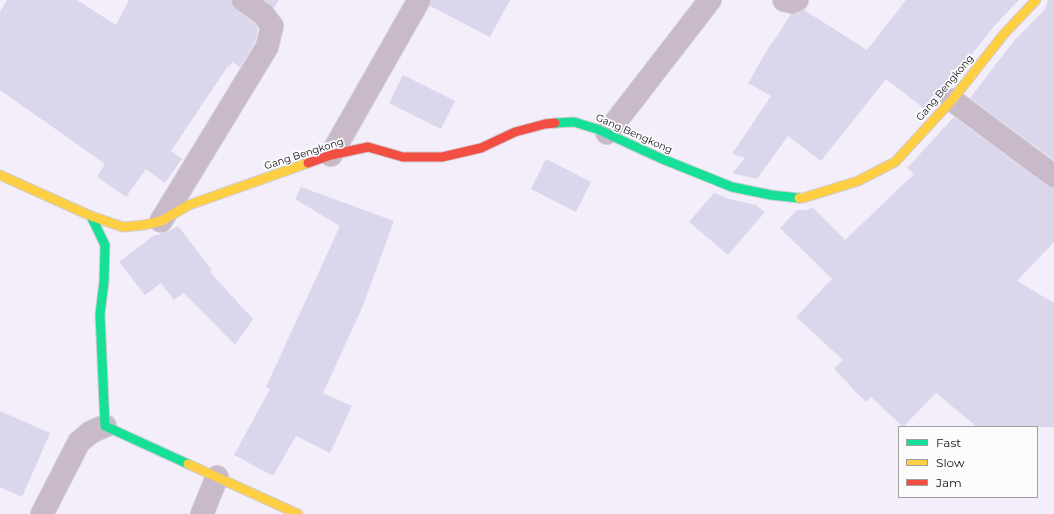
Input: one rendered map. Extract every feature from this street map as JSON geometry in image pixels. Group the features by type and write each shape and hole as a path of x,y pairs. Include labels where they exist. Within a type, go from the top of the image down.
{"street":[{"path":"161,221 268,47 272,26 263,14 243,0"},
{"path":"331,155 419,0"},
{"path":"607,133 710,0"},
{"path":"784,0 792,2 797,0"},
{"name":"Gang Bengkong","path":"2,179 91,216 123,227 144,225 161,221 189,205 331,155 368,147 403,157 442,157 481,148 515,132 545,124 574,122 607,133 660,158 732,187 771,195 803,198 858,181 895,162 952,100 1004,34 1036,0"},
{"path":"952,100 1054,176"},
{"path":"91,216 105,245 104,282 100,314 105,426"},
{"path":"42,514 79,442 91,432 105,426 298,514"},
{"path":"202,514 217,477"}],"building":[{"path":"7,0 77,0 116,25 129,0 231,0 232,6 254,23 258,29 255,42 240,67 232,62 229,67 228,66 171,151 182,159 165,183 146,169 126,197 97,177 105,164 0,90 0,12"},
{"path":"265,0 279,0 274,8"},
{"path":"431,0 510,0 490,37 430,6"},
{"path":"906,0 1019,0 994,26 926,110 886,79 821,161 788,136 757,179 732,173 745,158 732,154 771,96 748,83 772,42 791,14 797,14 804,10 867,50"},
{"path":"1048,0 1054,0 1054,160 970,98 1013,42 1045,9"},
{"path":"403,75 455,101 441,129 389,103"},
{"path":"954,117 1047,186 1054,188 1054,242 1017,281 1054,303 1054,427 976,426 936,393 904,426 902,426 871,397 866,402 849,385 834,369 843,360 796,317 832,279 780,228 797,210 813,208 845,240 914,174 907,168"},
{"path":"546,159 591,182 576,212 531,189"},
{"path":"301,187 394,221 362,308 323,393 352,406 330,453 296,436 273,476 234,455 270,389 266,387 340,226 295,199"},
{"path":"714,193 729,199 756,205 765,212 728,255 689,222"},
{"path":"178,226 212,270 210,272 253,319 235,345 184,293 174,300 161,283 145,295 119,262 153,236 167,232"},
{"path":"0,411 50,433 22,497 0,487"}],"traffic: fast":[{"path":"555,123 574,122 597,129 660,158 732,187 771,195 799,198"},
{"path":"91,216 105,245 104,282 100,314 105,426 188,464"}],"traffic: slow":[{"path":"799,198 858,181 895,162 952,100 1004,34 1036,0"},
{"path":"0,175 91,216 123,227 144,225 161,221 189,205 308,163"},
{"path":"188,464 298,514"}],"traffic: jam":[{"path":"308,163 331,155 368,147 403,157 442,157 481,148 515,132 545,124 555,123"}]}
